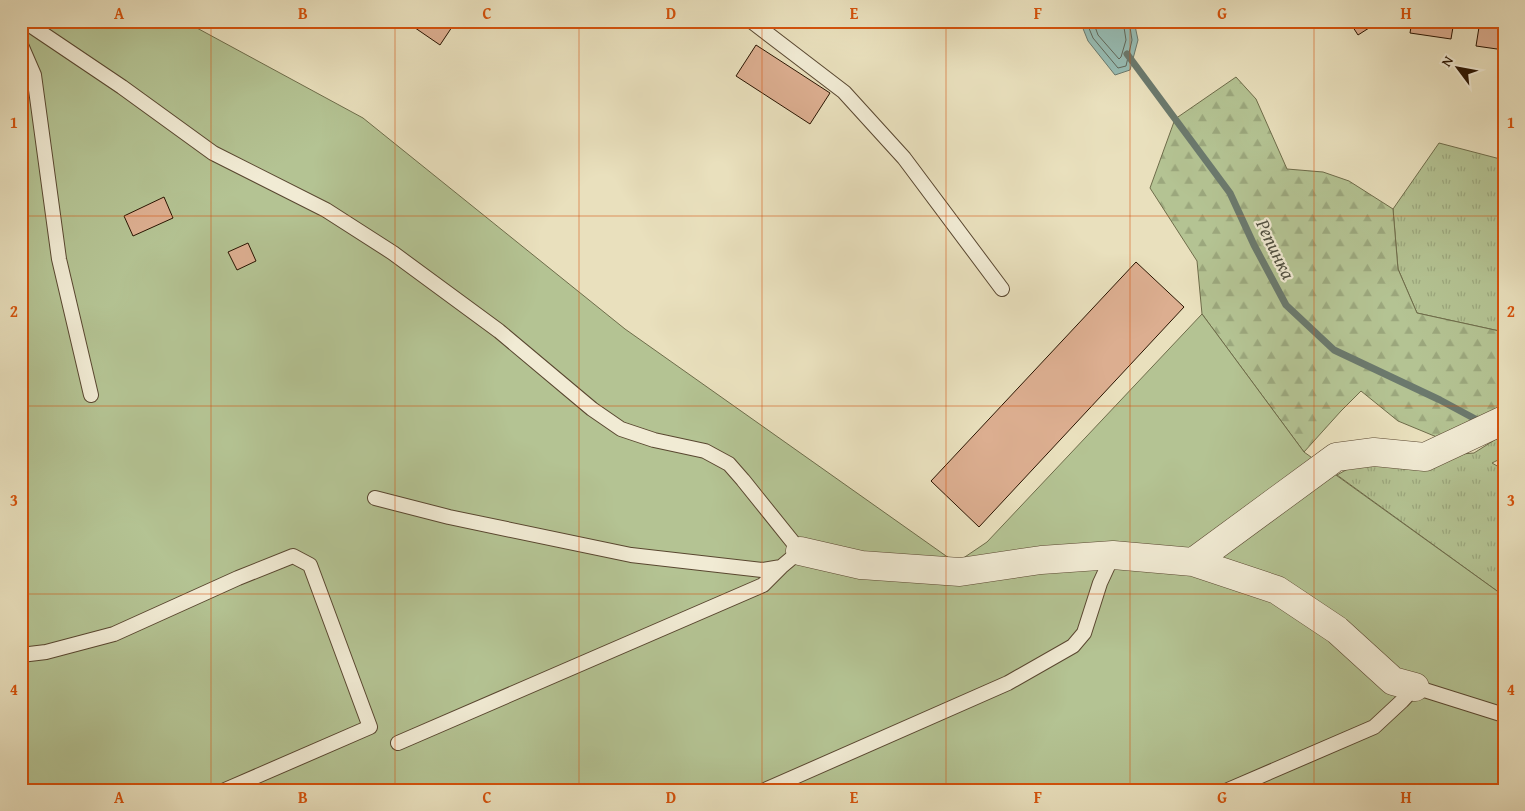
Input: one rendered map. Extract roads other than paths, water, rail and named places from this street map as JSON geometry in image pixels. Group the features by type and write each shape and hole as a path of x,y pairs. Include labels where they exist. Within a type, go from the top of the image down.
{"street":[{"path":"1193,562 1336,457 1374,452 1425,457 1504,420"},
{"path":"790,559 960,572 1041,560 1112,556 1193,562 1276,590 1338,630 1393,681 1415,688"}],"lane":[{"path":"24,21 122,87 213,153 326,210 392,253 499,332 592,409 622,429 654,440 705,451 729,464 744,480 790,559"},
{"path":"751,21 844,92 904,158 1002,290"},
{"path":"21,45 34,75 59,259 91,395"},
{"path":"375,498 449,517 631,555 762,570 790,559"},
{"path":"21,655 46,652 114,634 238,578 293,556 310,565 370,727 225,790"},
{"path":"766,790 1008,683 1073,646 1084,633 1100,583 1112,556"},
{"path":"398,743 763,586 790,559"},
{"path":"1228,790 1374,726 1415,688 1504,715"}],"water":[{"path":"1080,21 1134,21 1138,40 1130,70 1115,75 1088,41"}],"waterway":[{"name":"Репинка","path":"1127,54 1230,193 1254,245 1286,305 1334,350 1440,400 1479,421"}]}
